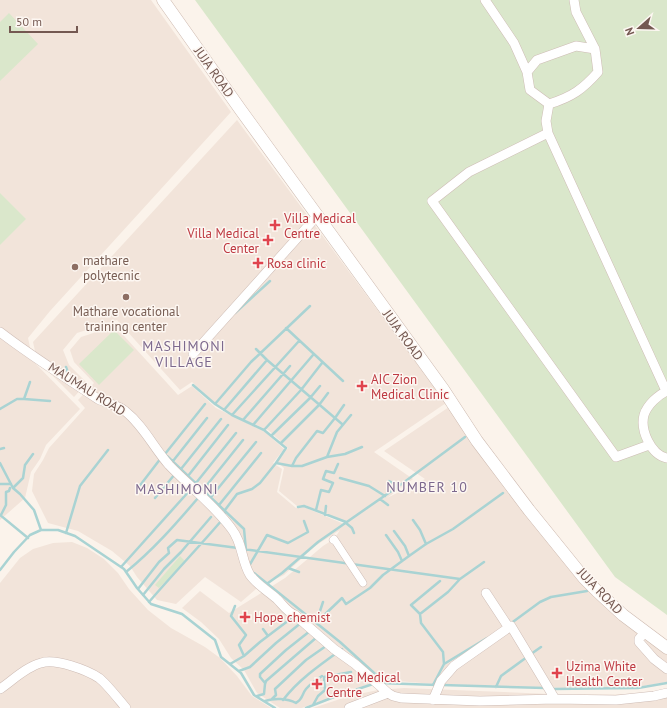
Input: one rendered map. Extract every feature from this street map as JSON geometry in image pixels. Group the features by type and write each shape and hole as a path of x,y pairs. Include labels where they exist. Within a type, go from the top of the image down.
{"main road":[{"name":"JUJA ROAD","path":"163,0 443,390 477,441 529,510 590,584 620,613 667,648"}],"street":[{"path":"485,0 514,43 527,72 530,90 549,104"},
{"path":"549,104 565,99 585,86 598,72 595,49 576,12 574,0"},
{"path":"527,72 537,60 576,46 595,49"},
{"path":"549,104 546,121 548,133 666,391 653,400 644,415 644,430 649,445 663,457 667,458"},
{"path":"548,133 469,172 432,201 616,456 649,445"},
{"path":"193,354 317,216"},
{"name":"MAUMAU ROAD","path":"0,332 24,351 42,361 98,399 103,402 117,405 125,411 138,424 170,466 231,528 242,549 250,575 257,584 276,598 290,613 295,615 334,649 355,664 390,695"},
{"path":"333,540 334,539 363,583"},
{"path":"486,592 509,628"},
{"path":"433,700 441,681 454,666 511,626 555,699"},
{"path":"645,632 639,639 639,642 654,659 667,669"},
{"path":"0,689 34,665 50,661 77,668 100,679 126,708"},
{"path":"349,708 390,695 401,698 482,705 555,699 616,700 654,696 667,693"}],"shaded area":[{"path":"0,0 151,0 231,112 50,311 28,338 33,361 80,409 46,445 40,459 31,472 25,498 0,520"},
{"path":"237,120 446,403 374,452 413,479 387,498 425,479 384,451 449,407 535,522 667,651 667,682 637,687 567,688 434,684 385,680 347,691 302,708 280,708 257,693 244,670 231,658 219,639 201,622 182,608 200,591 229,613 285,578 323,546 334,539 340,530 315,546 284,575 257,588 241,602 205,577 176,604 157,600 137,577 130,566 112,551 78,531 48,523 32,491 34,474 49,448 85,408 78,400 94,383 74,362 70,350 81,337 115,326 178,395 192,386 216,408 265,432 284,449 273,463 282,469 277,492 296,508 304,507 344,524 346,522 305,505 297,506 279,491 284,468 277,462 288,448 268,430 240,418 217,405 192,382 180,390 117,320 77,333 63,350 69,365 87,383 74,397 37,360 33,342"},
{"path":"72,542 87,548 104,559 118,573 129,589 148,610 171,628 205,647 220,658 237,676 252,696 271,708 0,708 0,583 20,558 33,549 53,543"},
{"path":"404,688 574,695 647,694 667,690 667,708 313,708 349,696 378,690"}],"green space":[{"path":"195,0 667,0 667,615 615,577"},
{"path":"9,13 38,44 0,81 0,22"},
{"path":"0,193 26,219 0,245"},
{"path":"114,330 134,350 99,385 79,364"},
{"path":"180,556 185,561 159,588 155,585"}],"waterway":[{"path":"235,313 270,281"},
{"path":"215,404 251,362 310,306"},
{"path":"286,328 343,381"},
{"path":"232,415 299,341"},
{"path":"256,349 342,424"},
{"path":"253,425 313,355"},
{"path":"224,410 267,360"},
{"path":"264,430 301,390 322,363"},
{"path":"243,420 290,366"},
{"path":"66,367 69,376"},
{"path":"0,409 17,399 24,399 30,382"},
{"path":"193,385 215,404 232,415 264,430 286,448 276,463"},
{"path":"271,436 310,398 320,386"},
{"path":"281,443 319,405 328,393"},
{"path":"24,399 50,401"},
{"path":"165,454 205,404"},
{"path":"292,466 296,458 317,431 323,433 344,405"},
{"path":"327,457 337,432 351,415"},
{"path":"173,461 207,418"},
{"path":"181,469 221,419"},
{"path":"188,476 228,425"},
{"path":"196,483 236,433"},
{"path":"268,583 318,542 403,483 465,437"},
{"path":"203,490 243,440"},
{"path":"211,497 256,442"},
{"path":"224,516 225,510 237,494 252,489 260,483 276,463 302,466 327,457 345,454 362,447"},
{"path":"0,449 4,448"},
{"path":"66,533 80,486 108,450"},
{"path":"219,505 261,453"},
{"path":"13,488 23,478 25,465 33,454"},
{"path":"167,456 244,529 246,550"},
{"path":"138,488 161,458"},
{"path":"0,463 13,488 34,510 41,530"},
{"path":"316,510 321,490 329,492 333,483 323,479 326,471 334,473 338,464"},
{"path":"155,498 175,474"},
{"path":"340,478 369,486 385,496"},
{"path":"389,481 399,486"},
{"path":"0,484 11,484"},
{"path":"1,515 6,505 6,492 9,491 10,488"},
{"path":"121,567 191,489"},
{"path":"316,623 342,598 346,604 370,588 383,575 409,556 426,544 453,529 503,493"},
{"path":"126,572 164,537 198,498"},
{"path":"380,499 388,505"},
{"path":"298,507 304,506 346,522"},
{"path":"325,515 326,506"},
{"path":"0,515 28,538"},
{"path":"143,595 164,569 181,552 211,517"},
{"path":"149,602 222,520"},
{"path":"413,520 420,530 426,544"},
{"path":"249,566 267,535 288,543 308,532 304,521"},
{"path":"346,523 352,528 354,533"},
{"path":"0,570 30,535 41,530 58,530 75,536 124,569 137,588 151,604 182,614 215,640 221,657 241,673 254,695 275,708"},
{"path":"394,531 405,546 409,556"},
{"path":"386,535 398,552 402,561"},
{"path":"138,589 159,562 169,553 168,548 177,540 238,548"},
{"path":"243,549 460,579"},
{"path":"444,664 443,652 421,623 420,614 448,592 460,579 484,562"},
{"path":"288,568 299,572"},
{"path":"254,573 340,642 384,682"},
{"path":"420,614 411,605 440,581"},
{"path":"510,624 540,602 551,597 587,591"},
{"path":"317,620 323,602"},
{"path":"235,606 231,616 246,635 239,645 244,656"},
{"path":"230,664 244,656 293,617"},
{"path":"239,671 250,667 276,643 307,618"},
{"path":"263,629 268,636"},
{"path":"265,683 260,677 260,674 286,650 310,631"},
{"path":"257,696 264,694 266,681 317,637"},
{"path":"433,685 444,664 487,638"},
{"path":"272,699 276,695 275,689 306,660 326,646"},
{"path":"531,654 541,647"},
{"path":"283,700 318,666 342,649"},
{"path":"496,687 501,676 527,657"},
{"path":"313,705 318,696 325,690 324,677 351,672"},
{"path":"265,701 280,699 289,700 296,703 300,700 304,691 322,676"},
{"path":"380,683 437,685"},
{"path":"552,689 638,688 667,683"},
{"path":"306,708 373,684"},
{"path":"442,685 545,688"}],"place":[{"name":"Villa Medical Centre","path":"275,225"},
{"name":"Villa Medical Center","path":"268,240"},
{"name":"Rosa clinic","path":"258,263"},
{"name":"mathare polytecnic","path":"75,267"},
{"name":"Mathare vocational training center","path":"126,297"},
{"name":"AIC Zion Medical Clinic","path":"362,386"},
{"name":"Hope chemist","path":"245,617"},
{"name":"Uzima White Health Center","path":"557,673"},
{"name":"Pona Medical Centre","path":"317,684"}],"district":[{"name":"MASHIMONI VILLAGE","path":"184,354"},
{"name":"NUMBER 10","path":"427,487"},
{"name":"MASHIMONI","path":"177,489"}]}
